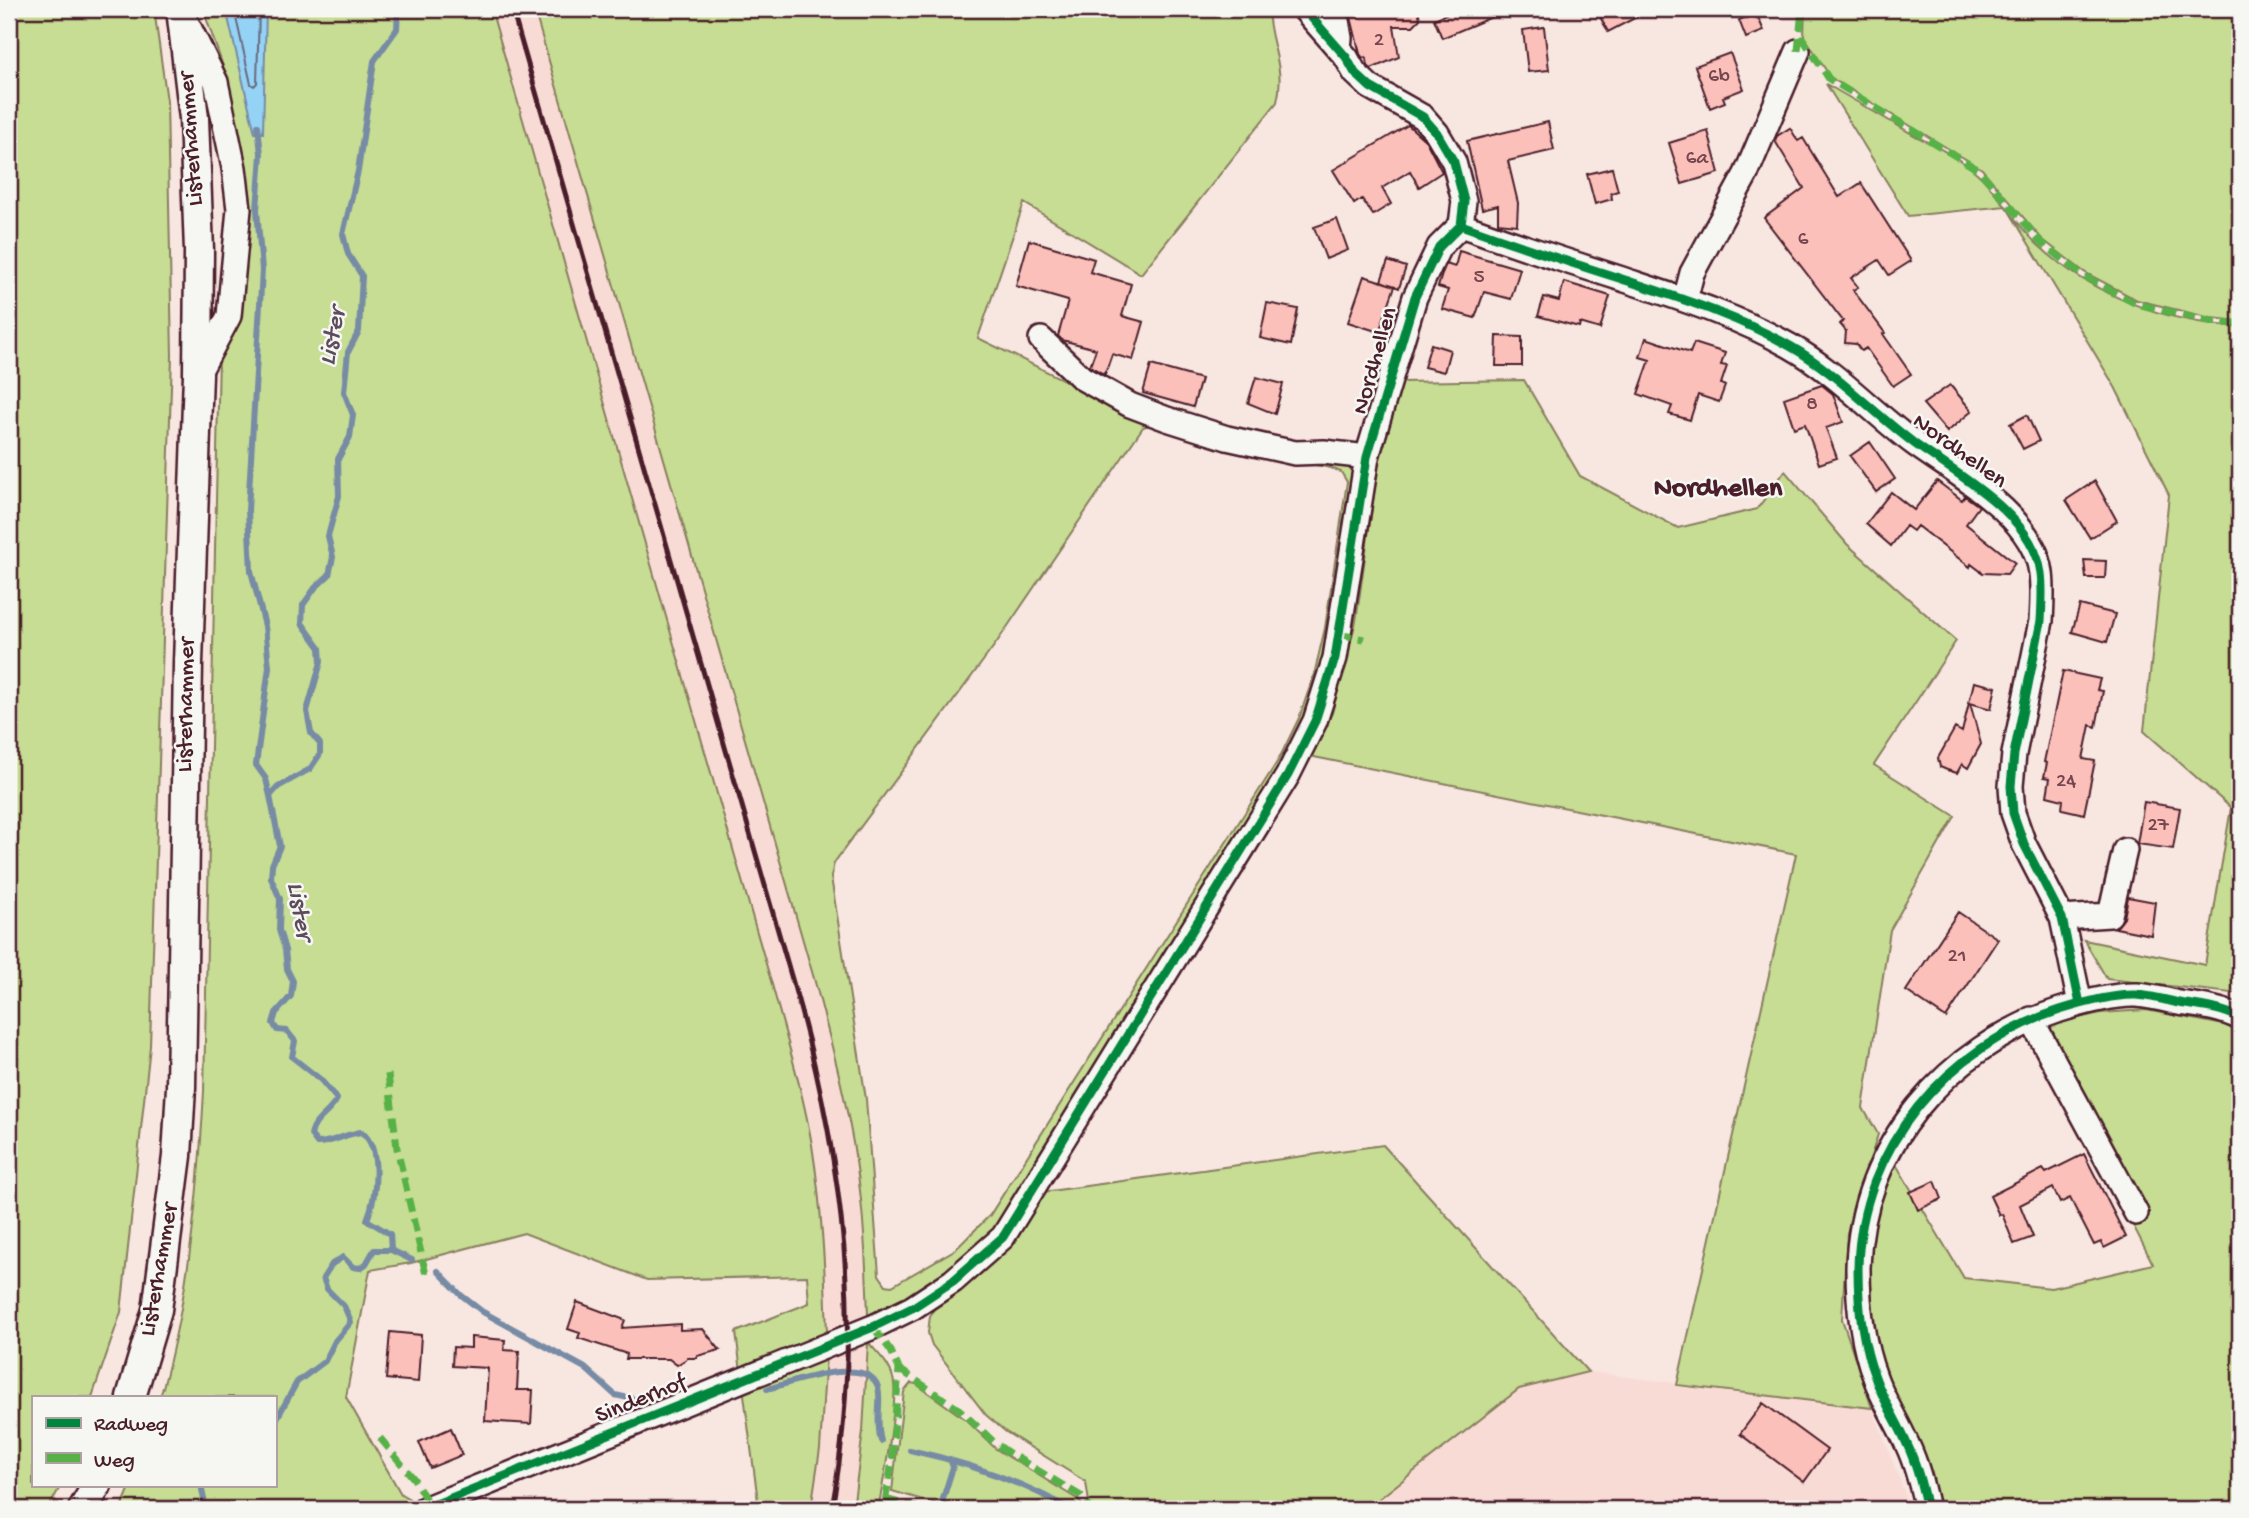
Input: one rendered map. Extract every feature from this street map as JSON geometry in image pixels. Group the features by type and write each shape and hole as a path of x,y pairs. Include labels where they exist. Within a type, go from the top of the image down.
{"main road":[{"name":"Listerhammer","path":"131,1396 158,1310 177,1156 199,251 194,118 181,10"},
{"path":"83,1509 96,1486"}],"street":[{"path":"1304,9 1339,49 1354,73 1370,87 1423,117 1437,133 1454,162 1464,201 1461,225"},
{"path":"1335,9 1339,49"},
{"path":"181,10 216,82 234,168 239,209 229,316 198,374"},
{"path":"1685,300 1692,273 1746,174 1798,51"},
{"name":"Nordhellen","path":"1357,520 1367,457 1415,297 1439,247 1461,225 1685,300 1757,328 1816,362 1884,421 1997,503 2020,525 2033,545 2041,571 2041,621 2014,754 2011,786 2013,813 2024,844 2062,918 2080,1003"},
{"path":"1041,339 1082,378 1130,405 1167,419 1227,438 1295,453 1324,452 1367,457"},
{"name":"Sinderhof","path":"424,1509 873,1327 912,1308 953,1281 1003,1237 1288,775 1315,721 1335,658 1357,520"},
{"path":"2062,918 2110,915 2125,850"},
{"path":"1927,1509 1921,1481 1908,1446 1874,1377 1865,1343 1859,1293 1858,1266 1862,1228 1872,1191 1886,1157 1906,1123 1928,1093 1955,1066 1994,1039 2031,1019 2080,1003 2136,995 2224,1010 2240,1018"},
{"path":"2031,1019 2136,1213"}],"shaded area":[{"path":"491,9 534,9 817,989 842,1085 856,1162 868,1315 863,1431 853,1509 811,1509 820,1449 826,1355 812,1144 796,1069"},
{"path":"1588,1372 1872,1408 1911,1509 1366,1509 1519,1389"}],"green space":[{"path":"9,9 154,9 167,101 172,356 150,1046 121,1312 92,1396 32,1396 32,1486 60,1486 48,1509 9,1509"},
{"path":"203,9 491,9 773,988 812,1145 822,1239 827,1334 741,1372 736,1332 809,1303 807,1276 647,1280 524,1233 411,1263 370,1270 346,1397 401,1494 411,1500 407,1509 121,1509 131,1486 276,1486 276,1396 160,1396 185,1286 201,1147 219,353 242,289 250,193 226,75"},
{"path":"534,9 1268,9 1280,77 1277,102 1141,274 1024,203 978,338 1154,424 1143,427 997,642 834,863 831,877 866,1099 879,1275 886,1285 892,1286 956,1249 990,1215 1279,759 1299,718 1314,675 1325,628 1347,482 1341,472 1331,468 1267,456 1346,463 1355,468 1325,666 1308,714 1285,763 993,1232 965,1258 935,1280 868,1315 859,1180 839,1074 817,989"},
{"path":"1805,9 2240,9 2240,321 2211,318 2137,300 2084,272 2042,239 1982,169 1831,78 1804,36"},
{"path":"1826,84 1963,163 1986,182 2005,206 1908,216"},
{"path":"2009,211 2029,236 2058,262 2106,292 2157,312 2240,327 2240,994 2107,979 2084,940 2205,965 2231,808 2144,731 2169,495 2115,387"},
{"path":"1524,380 1580,476 1678,528 1757,509 1785,471 1847,544 1956,641 1874,765 1955,816 1890,930 1863,1108 1878,1134 1847,1234 1842,1319 1872,1408 1677,1385 1796,854 1309,756 1332,713 1356,621 1380,451 1400,382"},
{"path":"2146,1010 2224,1025 2240,1032 2240,1509 1937,1509 1878,1361 1866,1301 1870,1236 1885,1180 1894,1161 1964,1278 2051,1288 2153,1264 2133,1225 2142,1215 2041,1026 2101,1013"},
{"path":"1383,1145 1588,1372 1519,1389 1366,1509 1090,1509 1086,1482 1006,1432 986,1415 932,1345 928,1333 930,1316 935,1307 977,1270 1043,1192"},
{"path":"868,1342 889,1368 893,1378 894,1404 878,1509 853,1509 863,1431"},
{"path":"826,1355 820,1449 811,1509 759,1509 743,1387"},
{"path":"911,1383 965,1419 996,1449 1077,1499 1086,1509 954,1509 892,1491 904,1392"}],"water":[{"path":"226,9 266,9 263,133 255,133"}],"building":[{"path":"1349,9 1418,9 1420,19 1413,26 1394,26 1399,57 1371,69 1367,65 1366,57 1363,58 1360,54"},
{"path":"1458,9 1511,9 1442,38 1434,19"},
{"path":"1596,9 1652,9 1608,32"},
{"path":"1756,13 1764,31 1746,38 1739,20"},
{"path":"1544,27 1549,70 1528,72 1523,30"},
{"path":"1730,53 1744,89 1723,97 1725,102 1710,108 1695,66"},
{"path":"1548,122 1554,150 1508,161 1518,203 1517,225 1498,223 1498,205 1482,209 1467,141"},
{"path":"1408,125 1426,141 1442,172 1419,187 1410,171 1382,188 1391,204 1373,215 1362,199 1354,204 1333,170"},
{"path":"1790,128 1798,141 1803,138 1839,197 1861,183 1911,261 1889,275 1879,260 1851,278 1858,287 1853,290 1911,374 1893,386 1866,348 1861,351 1856,344 1845,343 1846,331 1840,324 1843,321 1764,218 1804,188 1775,141 1777,136"},
{"path":"1708,131 1719,173 1682,184 1669,143"},
{"path":"1612,168 1618,191 1611,193 1612,199 1595,204 1587,174"},
{"path":"1337,219 1348,250 1326,259 1314,227"},
{"path":"1029,240 1094,259 1090,272 1131,284 1122,316 1144,322 1133,360 1112,354 1105,374 1090,366 1096,349 1062,340 1058,336 1068,301 1016,286"},
{"path":"1459,251 1520,269 1511,299 1484,292 1475,318 1442,309 1448,290 1438,287 1446,264 1455,267"},
{"path":"1388,261 1406,267 1399,288 1381,281"},
{"path":"1364,276 1395,286 1379,332 1348,322"},
{"path":"1564,282 1610,296 1600,329 1580,323 1579,327 1538,316 1544,297 1559,301"},
{"path":"1267,303 1298,309 1291,345 1260,338"},
{"path":"1497,336 1522,337 1522,366 1496,366"},
{"path":"1646,338 1690,353 1694,343 1725,353 1721,365 1727,366 1721,384 1725,386 1719,402 1698,395 1690,420 1669,414 1672,406 1638,394 1650,360 1640,357"},
{"path":"1431,344 1450,350 1444,372 1424,367"},
{"path":"1151,365 1201,379 1193,407 1143,393"},
{"path":"1256,377 1283,384 1275,414 1248,403"},
{"path":"1822,385 1833,394 1843,422 1826,428 1837,458 1819,464 1805,424 1794,428 1784,398"},
{"path":"1950,385 1972,411 1947,432 1923,404"},
{"path":"2027,415 2039,441 2023,449 2010,424"},
{"path":"1870,442 1895,479 1876,492 1850,456"},
{"path":"1937,481 1962,500 1965,496 1979,506 1966,524 2015,563 2007,574 1983,573 1971,564 1970,567 1917,526 1913,531 1906,526 1891,546 1866,524 1891,492 1914,510"},
{"path":"2095,481 2117,521 2090,538 2066,500"},
{"path":"2084,560 2106,561 2105,578 2086,578"},
{"path":"2080,605 2115,614 2107,642 2072,632"},
{"path":"2063,671 2100,679 2097,690 2103,691 2096,727 2090,725 2083,759 2095,761 2084,814 2062,809 2063,800 2047,796 2050,778 2044,777 2047,763 2044,762"},
{"path":"1974,682 1996,687 1991,709 1970,703 1981,744 1968,768 1962,764 1957,773 1940,767 1938,758 1955,728 1962,732"},
{"path":"2144,802 2180,808 2173,849 2137,844"},
{"path":"2128,897 2155,902 2151,935 2116,928 2124,918"},
{"path":"1958,912 1998,939 1946,1018 1906,991"},
{"path":"2084,1154 2126,1237 2104,1248 2101,1242 2094,1245 2070,1198 2060,1203 2053,1188 2020,1205 2033,1237 2014,1244 2002,1214 1999,1215 1990,1196 2043,1169 2046,1173"},
{"path":"1935,1181 1942,1199 1918,1210 1910,1192"},
{"path":"577,1302 625,1320 622,1328 680,1324 680,1330 703,1329 720,1350 697,1358 688,1358 677,1365 669,1359 626,1359 627,1354 578,1338 580,1333 568,1329"},
{"path":"390,1332 421,1335 418,1382 386,1379"},
{"path":"471,1337 505,1340 504,1350 519,1351 517,1390 533,1390 531,1424 485,1421 488,1368 452,1366 453,1347 471,1348"},
{"path":"1763,1403 1827,1450 1804,1482 1740,1434"},
{"path":"451,1428 462,1455 430,1468 419,1442"}],"waterway":[{"name":"Lister","path":"276,1420 297,1382 325,1361 335,1341 351,1322 344,1306 327,1289 323,1278 332,1264 343,1257 353,1267 360,1268 366,1264 374,1250 391,1250 390,1234 367,1220 376,1173 368,1139 361,1132 317,1143 311,1135 313,1129 337,1099 320,1079 292,1057 295,1041 287,1031 277,1030 273,1023 276,1013 291,996 293,981 287,969 279,930 280,899 271,878 272,865 280,846 270,796 278,787 310,769 320,754 320,744 311,733 307,711 321,662 320,648 302,623 303,605 329,575 333,557 328,536 339,496 338,459 350,437 353,415 344,392 348,352 359,331 362,276 348,254 343,234 358,171 374,61 397,29 398,9"},
{"path":"258,126 261,154 257,210 262,270 248,510 251,571 265,626 269,667 256,765 266,779 270,796"},
{"path":"391,1250 412,1260"},
{"path":"438,1271 461,1295 483,1312 585,1368 615,1395 638,1400"},
{"path":"767,1389 828,1373 860,1373 871,1377 879,1393 881,1441"},
{"path":"910,1450 992,1474 1070,1509"},
{"path":"942,1502 953,1467 950,1459"},
{"name":"Lister","path":"203,1486 206,1509"}],"railway":[{"path":"512,9 794,986 826,1117 844,1246 847,1310 847,1375 842,1442 832,1509"}],"marked path":[{"path":"1798,51 1802,9"},
{"path":"1801,36 1829,79 1980,171 2040,241 2082,275 2136,304 2210,321 2240,324"},
{"path":"1338,634 1364,639"},
{"path":"388,1074 397,1148 427,1279"},
{"path":"873,1327 891,1351 899,1369 892,1461 884,1509"},
{"path":"899,1369 960,1410 1009,1453 1081,1496 1091,1509"},
{"path":"380,1438 414,1479 430,1507"},
{"path":"885,1499 922,1509"}],"cycle path":[{"path":"424,1509 873,1327 912,1308 953,1281 1003,1237 1288,775 1315,721 1335,658 1367,457 1415,297 1439,247 1461,225 1464,201 1454,162 1437,133 1423,117 1370,87 1355,73 1346,57 1304,9"},
{"path":"1461,225 1708,308 1790,346 1823,368 1899,432 1972,483 2009,515 2024,533 2035,552 2041,573 2042,603 2041,621 2014,754 2011,786 2013,813 2024,844 2062,918 2080,1004"},
{"path":"1927,1509 1914,1460 1882,1394 1871,1364 1860,1309 1858,1268 1863,1224 1875,1182 1893,1143 1918,1107 1947,1076 1981,1048 2019,1026 2060,1010 2108,997 2137,995 2210,1008 2240,1018"}],"district":[{"name":"Nordhellen","path":"1718,489"}]}
